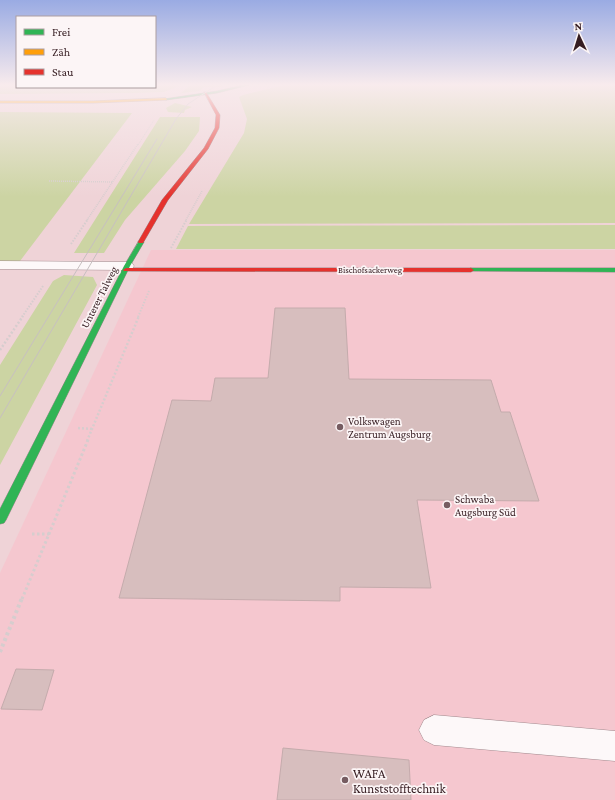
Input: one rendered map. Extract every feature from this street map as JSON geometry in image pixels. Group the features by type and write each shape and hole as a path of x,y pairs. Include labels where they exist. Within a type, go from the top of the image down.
{"street":[{"name":"Unterer Talweg","path":"0,520 126,268 165,200 206,148 217,128 217,122"},
{"name":"Bischofsackerweg","path":"126,268 160,270 615,270"}],"lane":[{"path":"0,265 126,268"},
{"path":"434,730 615,746"}],"path":[{"path":"0,350 152,122"},
{"path":"49,181 113,182"},
{"path":"0,652 118,364 160,270 204,188"},
{"path":"78,428 92,429"},
{"path":"32,534 49,534"}],"shaded area":[{"path":"151,250 615,250 615,800 0,800 0,573"}],"green space":[{"path":"0,122 125,122 17,265 0,265"},
{"path":"157,122 200,122 199,131 185,151 125,220 104,253 74,253"},
{"path":"246,122 615,122 615,223 189,224 244,133"},
{"path":"615,225 615,249 176,249 188,226"},
{"path":"64,275 93,277 97,285 0,465 0,365 53,281"}],"building":[{"name":"Volkswagen Zentrum Augsburg","path":"275,308 345,308 349,379 491,380 501,412 510,412 539,501 417,500 431,588 340,587 340,601 119,598 172,400 211,401 215,378 268,378"},
{"path":"16,669 54,670 42,710 1,709"},
{"name":"WAFA Kunststofftechnik","path":"283,748 409,760 411,800 277,800"}],"tram line":[{"path":"0,418 174,122"},
{"path":"0,396 157,139"}],"traffic: fast":[{"path":"0,520 127,266 141,242"},
{"path":"471,270 615,270"}],"traffic: jam":[{"path":"141,242 165,200 206,148 217,128 217,122"},
{"path":"126,270 471,270"}],"place":[{"name":"Volkswagen Zentrum Augsburg","path":"340,427"},
{"name":"Schwaba Augsburg Süd","path":"447,505"},
{"name":"WAFA Kunststofftechnik","path":"345,780"}]}
